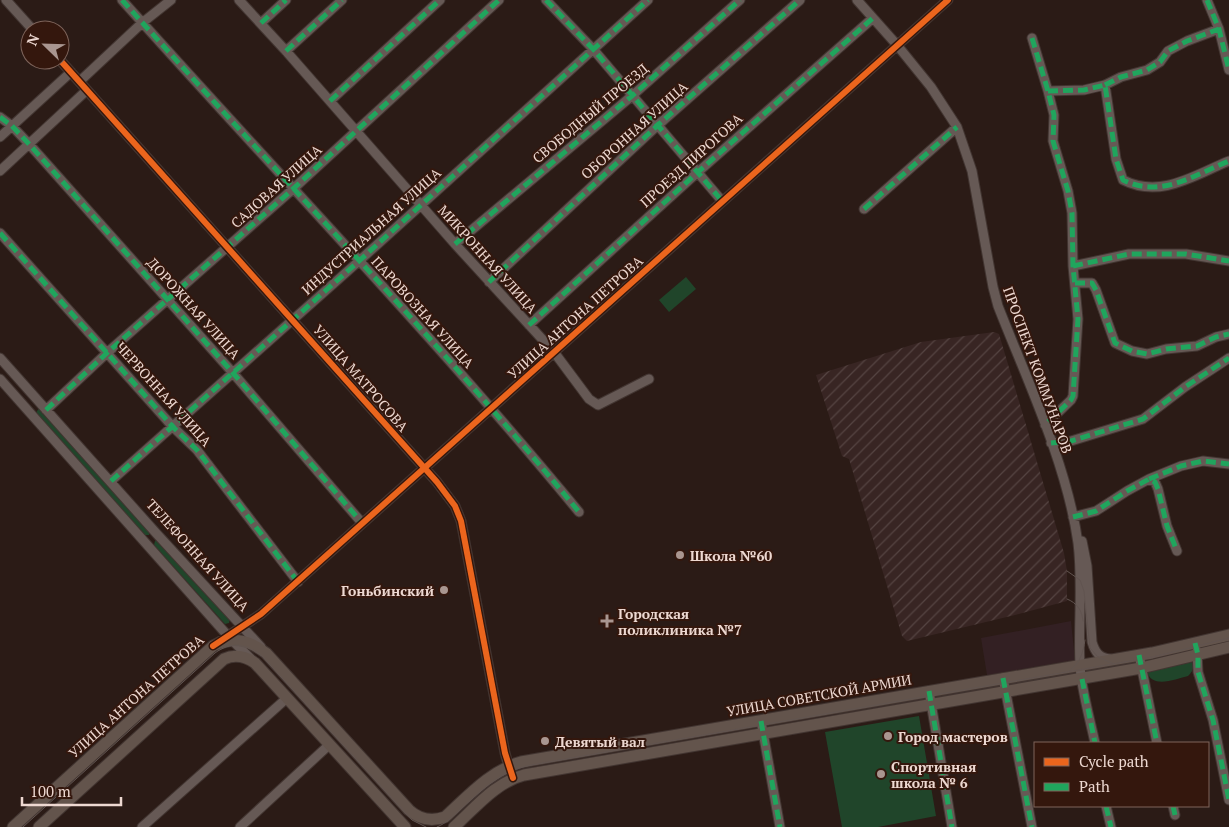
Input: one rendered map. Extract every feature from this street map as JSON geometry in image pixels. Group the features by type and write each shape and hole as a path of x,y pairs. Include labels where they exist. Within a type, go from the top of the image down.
{"main road":[{"name":"УЛИЦА СОВЕТСКОЙ АРМИИ","path":"445,817 489,777 508,766 530,760 1139,655 1229,634"},
{"name":"УЛИЦА АНТОНА ПЕТРОВА","path":"13,827 213,646 238,636"},
{"path":"238,636 266,653 409,810 424,822 445,817"},
{"name":"УЛИЦА СОВЕТСКОЙ АРМИИ","path":"454,827 500,786 513,778 1082,679 1141,668 1229,647"},
{"path":"224,659 241,656 255,663"},
{"name":"УЛИЦА АНТОНА ПЕТРОВА","path":"39,827 224,659"},
{"name":"ТЕЛЕФОННАЯ УЛИЦА","path":"255,663 405,827"}],"street":[{"path":"6,0 24,20"},
{"name":"ПАРОВОЗНАЯ УЛИЦА","path":"122,0 359,261 579,512"},
{"path":"80,81 142,23 171,0"},
{"name":"МИКРОННАЯ УЛИЦА","path":"239,0 489,282 554,352 589,399 598,404 648,379"},
{"path":"261,23 286,0"},
{"path":"286,51 342,0"},
{"path":"330,101 440,0"},
{"name":"САДОВАЯ УЛИЦА","path":"46,410 108,352 293,189 499,0"},
{"path":"546,0 593,49 722,201"},
{"name":"ИНДУСТРИАЛЬНАЯ УЛИЦА","path":"111,481 359,261 648,0"},
{"name":"СВОБОДНЫЙ ПРОЕЗД","path":"455,244 633,95 740,0"},
{"name":"ОБОРОННАЯ УЛИЦА","path":"489,282 658,125 800,0"},
{"name":"ПРОСПЕКТ КОММУНАРОВ","path":"857,0 931,87 957,127 972,171 998,306 1045,425 1062,475 1073,517 1078,543 1080,572 1080,665 1094,742"},
{"name":"УЛИЦА АНТОНА ПЕТРОВА","path":"224,659 238,636 261,614 948,0"},
{"path":"1207,0 1219,29 1229,70"},
{"name":"ПРОЕЗД ПИРОГОВА","path":"529,325 698,172 873,18"},
{"path":"1048,91 1084,90 1105,85 1120,77 1147,70 1160,62 1168,51 1187,41 1219,29"},
{"path":"1032,38 1054,115 1053,141 1068,191 1072,213 1078,319 1073,396 1045,425"},
{"path":"0,137 70,72"},
{"name":"УЛИЦА МАТРОСОВА","path":"70,72 293,319 455,506 461,521 508,766 513,778"},
{"path":"1105,85 1116,159 1123,180 1135,186 1160,188 1191,178 1229,161"},
{"path":"0,171 87,90"},
{"name":"ДОРОЖНАЯ УЛИЦА","path":"0,117 12,126 29,144 168,299 362,523"},
{"path":"864,209 957,127"},
{"name":"ЧЕРВОННАЯ УЛИЦА","path":"0,233 173,427 197,450 298,582"},
{"path":"1074,266 1130,254 1186,254 1229,261"},
{"path":"1075,283 1092,283 1115,343 1140,354 1197,346 1229,334"},
{"name":"ТЕЛЕФОННАЯ УЛИЦА","path":"0,358 111,481 238,636 255,663"},
{"path":"1051,443 1071,441 1143,419 1229,358"},
{"name":"ТЕЛЕФОННАЯ УЛИЦА","path":"0,379 238,636"},
{"path":"1073,517 1096,511 1149,479 1181,466 1203,461 1229,464"},
{"path":"1149,479 1155,482 1158,489 1167,526 1177,551"},
{"name":"ПРОСПЕКТ КОММУНАРОВ","path":"1073,517 1086,560 1094,662"},
{"path":"1195,643 1198,655 1198,672 1213,720 1229,800"},
{"path":"1094,649 1101,657 1113,659"},
{"path":"1139,655 1157,742"},
{"path":"1082,679 1091,672 1094,662"},
{"path":"1003,678 1032,827"},
{"path":"929,691 952,827"},
{"path":"142,827 287,698"},
{"path":"761,721 780,827"},
{"path":"655,739 657,752"},
{"path":"240,827 329,745"},
{"path":"1106,807 1110,827"},
{"name":"УЛИЦА СОВЕТСКОЙ АРМИИ","path":"434,827 445,817"}],"shaded area":[{"path":"994,332 999,334 1064,553 1067,571 1067,601 907,641 902,636 849,459 842,456 816,375 921,342"},
{"path":"1071,621 1075,660 987,675 981,638"}],"green space":[{"path":"686,277 696,289 669,312 659,300"},
{"path":"39,408 150,532 149,535 145,535 36,413"},
{"path":"157,540 230,619 229,623 225,624 154,545"},
{"path":"1191,661 1193,669 1188,676 1165,682 1154,680 1147,672"},
{"name":"Спортивная школа № 6","path":"919,716 936,816 878,827 842,827 825,732"}],"tram line":[{"path":"1067,571 1080,580 1084,591 1090,648 1098,657 1114,664"},
{"path":"1067,599 1078,607 1083,621"},
{"path":"437,827 450,819 494,781 510,772 531,765 1153,657 1229,638"},
{"path":"1068,672 1080,658 1085,640"},
{"path":"23,827 215,653 221,649 233,646 251,649 262,656 412,820 426,827"}],"marked path":[{"path":"122,0 411,317 579,512"},
{"path":"261,23 286,0"},
{"path":"286,51 342,0"},
{"path":"330,101 440,0"},
{"path":"46,410 108,352 293,189 499,0"},
{"path":"546,0 593,49 722,201"},
{"path":"111,481 359,261 648,0"},
{"path":"455,244 633,95 740,0"},
{"path":"489,282 658,125 800,0"},
{"path":"1207,0 1219,29 1229,70"},
{"path":"529,325 698,172 873,18"},
{"path":"1105,85 1121,77 1147,70 1160,62 1168,51 1187,41 1219,29"},
{"path":"1032,38 1054,115 1053,141 1068,191 1072,213 1073,266 1078,319 1073,396 1045,425"},
{"path":"1048,91 1084,90 1105,85 1116,159 1123,180 1137,185 1164,186 1177,183 1229,161"},
{"path":"0,117 12,126 29,144 233,373 362,523"},
{"path":"864,209 957,127"},
{"path":"0,233 173,427 197,450 298,582"},
{"path":"1073,266 1129,254 1186,254 1229,261"},
{"path":"1075,283 1092,283 1115,343 1132,351 1147,354 1166,349 1197,346 1216,337 1229,334"},
{"path":"1051,443 1071,441 1143,419 1185,387 1229,358"},
{"path":"1149,479 1181,466 1203,461 1229,464"},
{"path":"1073,517 1096,511 1149,479 1155,482 1158,489 1167,526 1177,551"},
{"path":"1195,643 1198,655 1198,672 1213,720 1229,800"},
{"path":"1139,655 1157,742"},
{"path":"1003,678 1032,827"},
{"path":"1082,679 1095,742"},
{"path":"929,691 952,827"},
{"path":"761,721 780,827"},
{"path":"1106,807 1111,827"},
{"path":"1173,807 1175,815"}],"cycle path":[{"path":"213,646 261,614 948,0"},
{"path":"69,70 437,482 455,506 461,521 505,753 513,778"}],"place":[{"name":"Школа №60","path":"680,555"},
{"name":"Гоньбинский","path":"444,590"},
{"name":"Городская поликлиника №7","path":"607,621"},
{"name":"Город мастеров","path":"888,736"},
{"name":"Девятый вал","path":"545,741"},
{"name":"Спортивная школа № 6","path":"881,774"}]}
